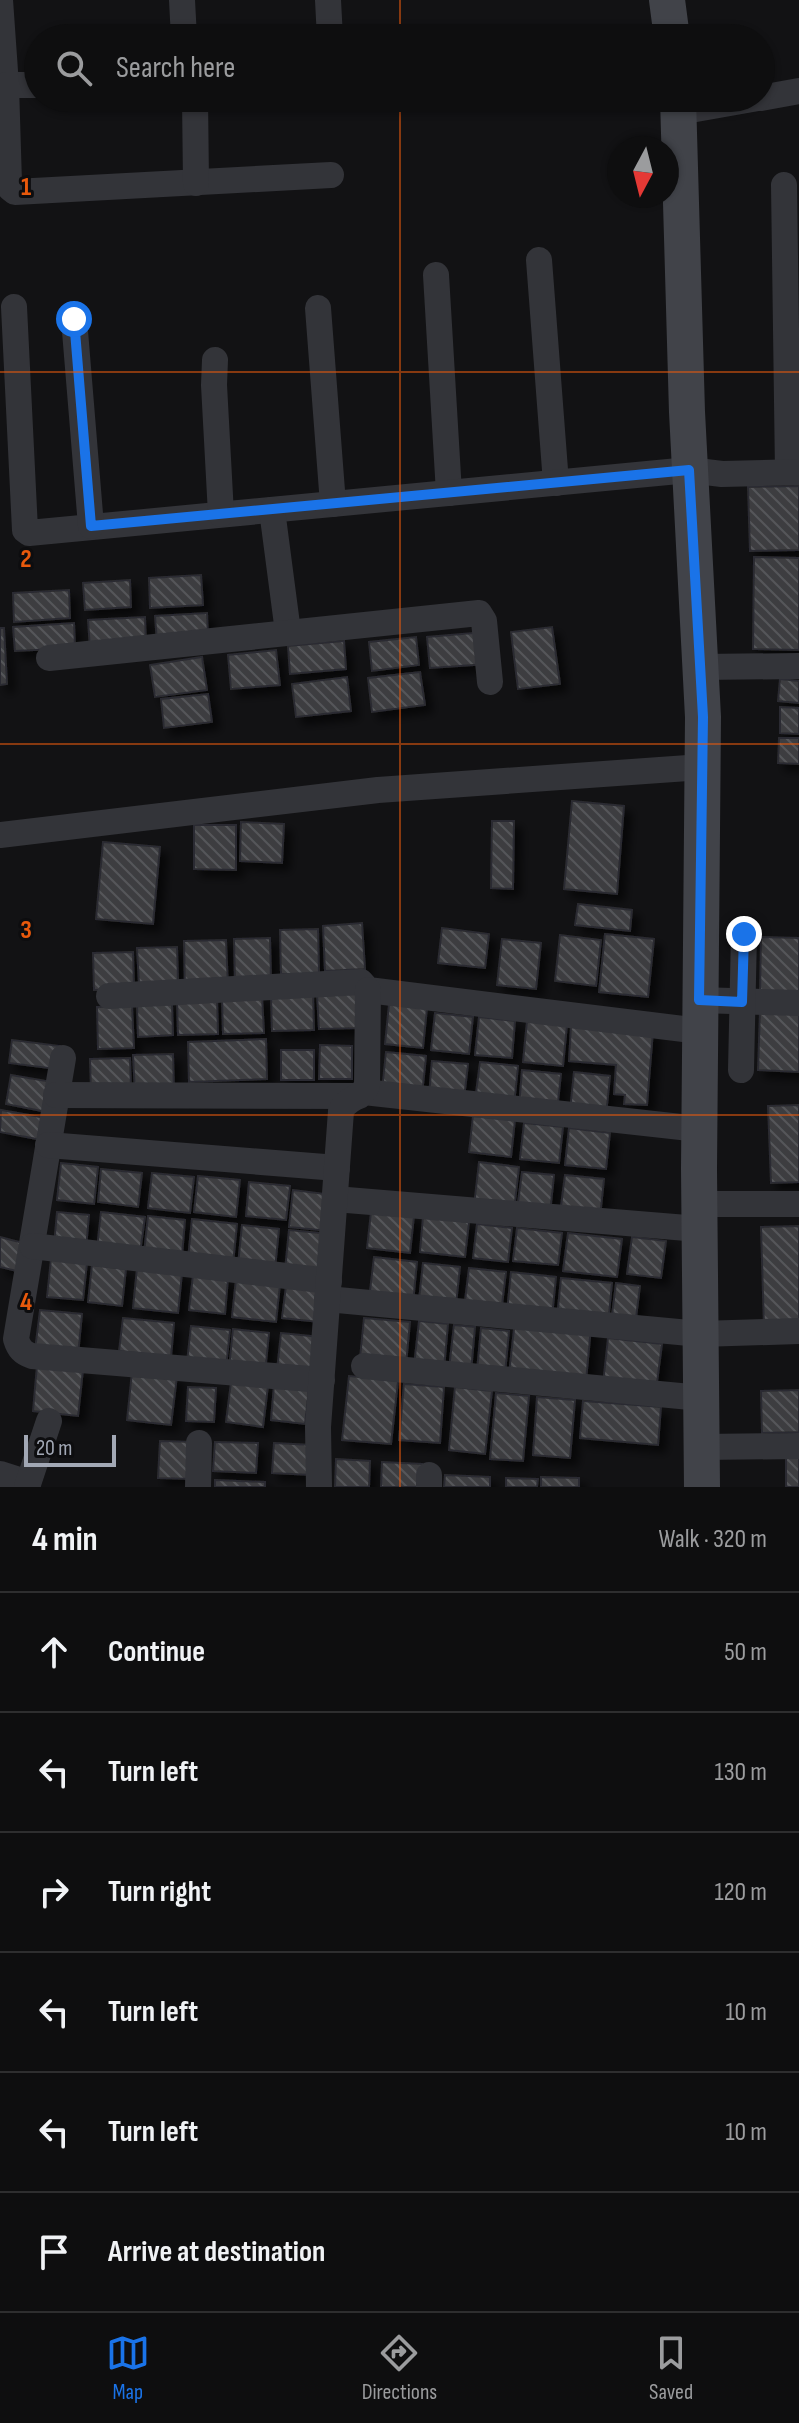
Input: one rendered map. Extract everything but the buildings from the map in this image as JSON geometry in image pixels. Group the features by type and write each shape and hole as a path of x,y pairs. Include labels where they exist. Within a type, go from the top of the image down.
{"street":[{"path":"0,0 9,183 15,192 331,175"},
{"path":"182,0 183,24"},
{"path":"328,0 329,24"},
{"path":"667,0 670,24"},
{"path":"6,85 24,85"},
{"path":"775,95 799,91"},
{"path":"195,112 196,183"},
{"path":"678,112 689,470 701,667 699,1216 702,1487"},
{"path":"14,307 25,530 29,533 689,470 722,474 793,472 784,185"},
{"path":"539,260 556,483"},
{"path":"436,275 449,493"},
{"path":"318,308 333,504"},
{"path":"74,319 91,526"},
{"path":"215,360 214,400 221,514"},
{"path":"272,510 288,632"},
{"path":"49,658 479,613 484,621 490,682"},
{"path":"701,667 799,666"},
{"path":"0,835 378,790 702,767"},
{"path":"741,1070 744,934"},
{"path":"109,996 356,982 364,984 368,990 367,1086 341,1111 318,1427 319,1487"},
{"path":"368,990 700,1016 742,1002 799,1003"},
{"path":"63,1058 16,1339 24,1353 322,1380"},
{"path":"56,1095 362,1094 699,1129"},
{"path":"48,1145 337,1168"},
{"path":"335,1199 699,1216 799,1204"},
{"path":"32,1246 328,1290 700,1334 799,1331"},
{"path":"364,1366 701,1398"},
{"path":"0,1474 28,1485 49,1421"},
{"path":"198,1487 199,1443"},
{"path":"701,1447 799,1446"}],"route":[{"path":"74,319 91,526 689,470 703,717 699,1000 742,1002 744,934"}]}
